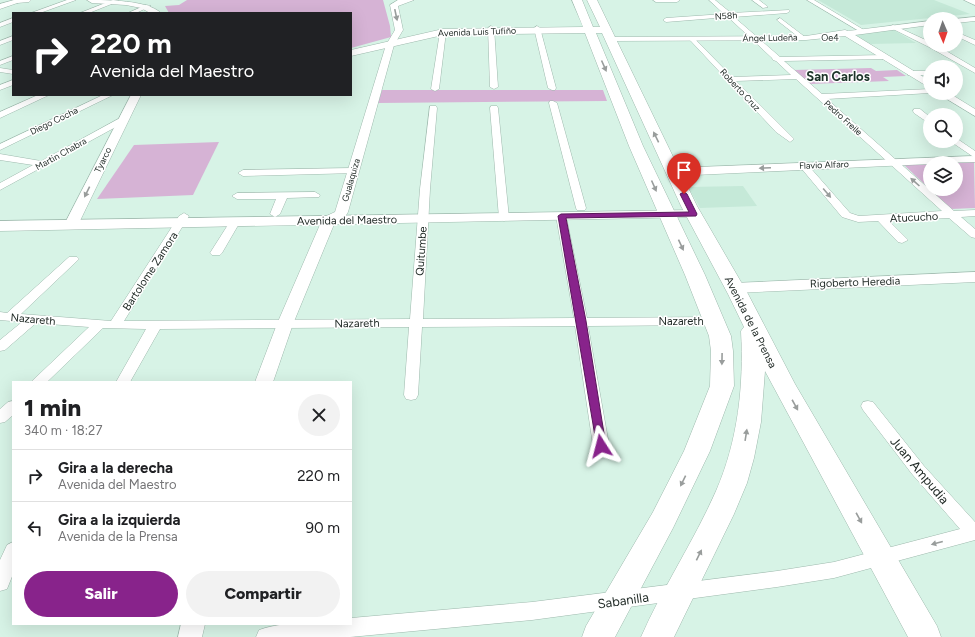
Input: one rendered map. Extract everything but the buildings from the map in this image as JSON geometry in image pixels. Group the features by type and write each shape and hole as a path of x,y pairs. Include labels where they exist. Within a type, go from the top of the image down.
{"main road":[{"path":"0,6 21,0"},
{"path":"92,0 136,3 148,6 161,12 162,7 131,0"},
{"name":"Avenida de la Prensa","path":"577,0 587,29 615,90 636,146 695,275 735,308"},
{"name":"Avenida de la Prensa","path":"592,0 674,172 735,308 783,384 925,637"},
{"path":"968,0 975,3"},
{"name":"Avenida Luis Tufiño","path":"352,51 443,32 491,29"},
{"name":"Avenida Luis Tufiño","path":"393,42 436,30 587,29 606,32"},
{"name":"Avenida del Maestro","path":"503,214 581,208 691,210"},
{"name":"Avenida del Maestro","path":"182,220 235,222 335,216 424,214 561,216 665,210"},
{"name":"Avenida del Maestro","path":"0,218 19,222 72,222 182,220 275,214 335,216"},
{"name":"Avenida del Maestro","path":"0,226 19,222"},
{"name":"Rigoberto Heredia","path":"735,308 975,277"},
{"path":"658,637 724,504 736,476 746,441 754,386 754,350 735,308"},
{"path":"598,637 663,520 697,451 722,386 722,351 720,336 735,308"},
{"path":"754,386 769,381 783,384"}],"street":[{"path":"37,12 73,0"},
{"name":"Gualaquiza","path":"264,381 285,324 335,216 353,171 393,42 399,30 394,5 399,2 410,0"},
{"path":"656,0 677,0"},
{"path":"670,0 677,8"},
{"name":"Pedro Freile","path":"712,0 975,236"},
{"path":"755,0 764,7"},
{"path":"810,0 860,30"},
{"path":"86,12 116,1"},
{"path":"133,12 148,6"},
{"name":"N58h","path":"666,20 787,11"},
{"path":"0,24 12,20"},
{"path":"780,20 804,38"},
{"path":"963,21 973,20"},
{"name":"Ángel Ludeña","path":"606,32 692,39 804,38 860,30 923,24"},
{"path":"893,27 923,42"},
{"path":"491,29 494,87"},
{"path":"537,29 552,88"},
{"path":"435,89 443,32"},
{"path":"845,32 923,81"},
{"path":"963,37 975,43"},
{"path":"0,43 12,38"},
{"name":"Oe4","path":"804,38 855,38"},
{"name":"Roberto Cruz","path":"692,39 778,130 790,139"},
{"path":"942,52 975,71"},
{"path":"775,58 885,57"},
{"path":"0,63 12,58"},
{"path":"0,70 12,72"},
{"path":"963,72 975,71"},
{"path":"911,73 923,72"},
{"path":"730,79 797,77"},
{"path":"0,88 12,82"},
{"path":"819,97 923,91"},
{"path":"0,115 43,96"},
{"name":"Diego Cocha","path":"0,148 107,96"},
{"name":"Tyarco","path":"72,222 122,120 135,96"},
{"path":"954,100 975,113"},
{"path":"553,103 581,208"},
{"name":"Quitumbe","path":"411,395 433,108"},
{"path":"494,108 503,214"},
{"path":"917,111 923,116"},
{"name":"Martin Chabra","path":"0,187 122,120"},
{"path":"963,146 975,155"},
{"path":"0,157 43,164"},
{"name":"Flavio Alfaro","path":"674,172 975,159"},
{"name":"Atucucho","path":"804,166 846,215 852,218 975,213"},
{"path":"243,173 353,171"},
{"path":"237,196 315,194"},
{"path":"275,214 283,195"},
{"path":"561,216 581,321 601,446"},
{"path":"881,218 902,240"},
{"name":"Bartolome Zamora","path":"115,325 182,220"},
{"path":"216,254 235,222"},
{"path":"5,316 73,259"},
{"name":"Nazareth","path":"5,316 115,325 417,323 581,321 735,308"},
{"path":"0,347 33,319"},
{"path":"39,381 100,324"},
{"path":"124,381 155,325"},
{"name":"Juan Ampudia","path":"868,406 918,470 974,533"},
{"path":"0,418 12,407"},
{"name":"Sabanilla","path":"266,637 401,622 532,611 619,601 682,590 834,570 882,559 974,533"},
{"path":"0,583 12,553"},
{"path":"190,637 193,625"}],"shaded area":[{"path":"187,0 383,0 390,26 391,37 352,48 352,12 168,12 165,6 179,5"},
{"path":"818,0 934,0 970,14 963,15 963,12 923,12 923,19 861,25"},
{"path":"892,29 916,43 870,44 853,34"},
{"path":"871,68 876,71 897,70 906,76 883,77 889,81 810,84 794,70"},
{"path":"382,90 603,90 607,101 378,103"},
{"path":"219,142 193,195 97,199 134,145"},
{"path":"963,162 974,162 975,208 951,209 937,196 963,196"},
{"path":"923,163 923,183 903,164"},
{"path":"743,186 757,206 700,208 688,187"}],"district":[{"name":"San Carlos","path":"838,76"}],"route":[{"path":"601,446 581,321 561,216 693,214 684,194"}]}
